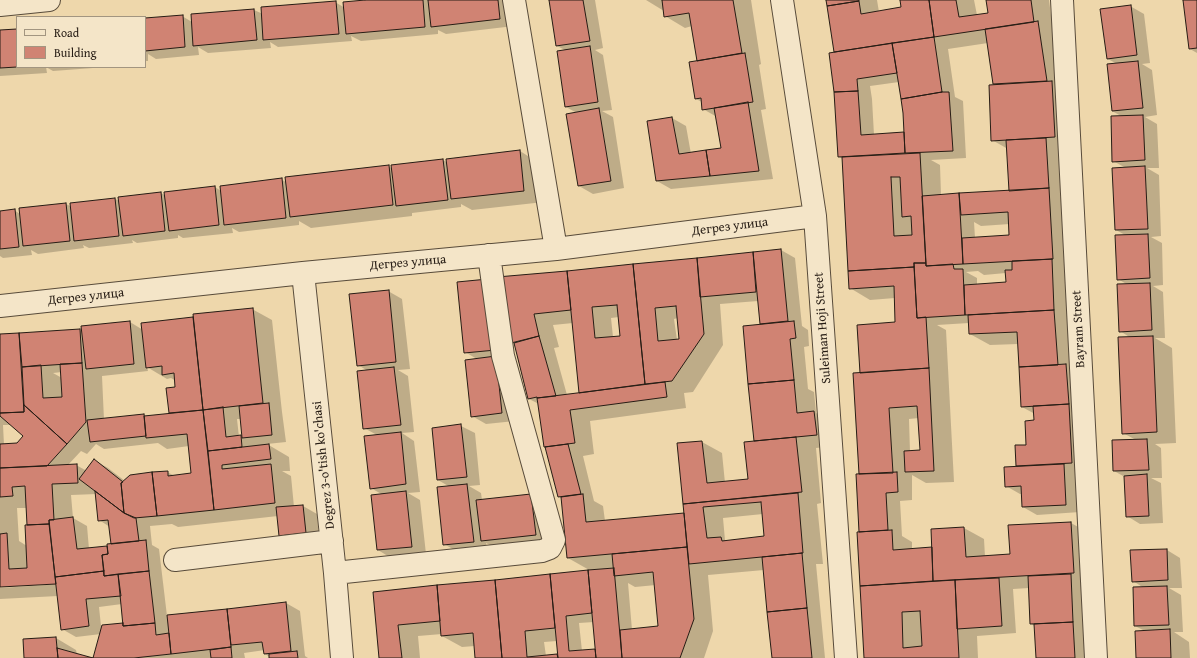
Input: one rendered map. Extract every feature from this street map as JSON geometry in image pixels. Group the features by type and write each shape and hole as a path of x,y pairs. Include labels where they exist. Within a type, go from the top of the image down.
{"street":[{"path":"0,5 49,0"},
{"path":"514,0 556,249"},
{"name":"Suleiman Hoji Street","path":"782,0 815,216 846,658"},
{"name":"Bayram Street","path":"1062,0 1096,658"},
{"name":"Дегрез улица","path":"0,306 303,273 556,249 815,216"},
{"path":"335,573 542,551 550,548 554,540 503,356 489,256"},
{"name":"Degrez 3-o'tish ko'chasi","path":"303,273 332,541 342,658"},
{"path":"175,560 332,541"}],"building":[{"path":"365,0 423,0 425,27 346,34 343,2"},
{"path":"428,0 498,0 500,19 431,27"},
{"path":"549,0 583,0 590,41 556,46"},
{"path":"662,0 733,0 742,53 697,61 689,13 664,17"},
{"path":"826,0 859,0 859,1 827,6"},
{"path":"900,0 929,0 934,37 834,52 827,6 859,1 861,14 901,7"},
{"path":"929,0 956,0 959,17 988,13 986,0 1031,0 1034,22 934,37"},
{"path":"1183,0 1197,0 1197,48 1189,49"},
{"path":"336,1 339,34 263,40 261,7"},
{"path":"1131,5 1137,55 1107,59 1100,9"},
{"path":"254,9 257,40 193,46 191,14"},
{"path":"183,15 185,47 146,51 146,18"},
{"path":"1038,21 1047,81 993,84 985,29"},
{"path":"16,29 16,67 0,68 0,30"},
{"path":"934,37 942,92 901,99 892,43"},
{"path":"892,43 897,73 857,79 858,91 834,92 829,53"},
{"path":"590,46 598,102 565,107 557,51"},
{"path":"745,53 753,102 702,110 701,98 695,99 689,62"},
{"path":"1138,61 1143,108 1112,111 1107,64"},
{"path":"1052,81 1055,137 991,141 989,85"},
{"path":"858,91 861,135 904,132 905,153 838,157 834,92"},
{"path":"949,92 953,151 905,153 901,99"},
{"path":"748,102 759,171 710,176 706,150 721,148 714,108"},
{"path":"599,108 611,181 578,186 566,114"},
{"path":"1143,115 1145,160 1112,162 1111,116"},
{"path":"672,117 679,154 706,150 710,176 656,181 647,121"},
{"path":"1046,138 1049,188 1009,191 1006,140"},
{"path":"520,150 524,191 451,199 446,159"},
{"path":"920,153 926,263 914,263 914,267 848,271 842,157","holes":["891,177 900,177 902,217 911,216 912,235 894,236"]},
{"path":"443,159 448,200 396,206 391,165"},
{"path":"389,165 393,205 290,217 285,177"},
{"path":"1145,166 1148,229 1115,230 1112,168"},
{"path":"282,178 286,218 224,225 220,186"},
{"path":"215,186 219,225 169,231 164,192"},
{"path":"1049,188 1053,259 963,264 962,238 1009,235 1008,212 961,215 959,193"},
{"path":"161,192 165,231 123,236 118,197"},
{"path":"959,193 963,264 926,266 922,196"},
{"path":"115,198 119,236 74,241 70,203"},
{"path":"66,203 70,241 23,246 19,208"},
{"path":"15,209 19,247 0,249 0,211"},
{"path":"1148,234 1150,278 1117,280 1115,235"},
{"path":"781,249 788,321 760,324 753,252"},
{"path":"753,252 756,292 700,297 697,258"},
{"path":"697,258 704,334 672,381 645,384 633,264","holes":["676,306 679,339 658,341 655,308"]},
{"path":"1052,259 1054,310 965,315 964,285 1006,282 1005,270 1012,270 1012,261"},
{"path":"914,263 926,263 926,266 953,264 954,269 963,269 965,315 917,318"},
{"path":"633,264 645,384 579,393 567,271","holes":["617,305 620,336 595,338 592,307"]},
{"path":"914,267 917,318 926,317 929,368 860,373 857,325 895,322 894,286 849,289 848,271"},
{"path":"567,271 571,310 534,314 539,336 511,343 497,277"},
{"path":"488,279 496,350 464,353 457,282"},
{"path":"1150,283 1152,330 1119,332 1117,284"},
{"path":"389,290 396,362 357,366 349,294"},
{"path":"253,308 263,403 203,410 193,314"},
{"path":"1054,310 1058,365 1019,367 1017,332 969,334 968,315"},
{"path":"193,317 203,410 169,413 166,388 175,387 174,373 162,375 162,366 146,368 141,323"},
{"path":"130,321 134,364 86,369 81,326"},
{"path":"794,321 796,338 790,339 794,380 748,384 743,326"},
{"path":"80,329 82,363 22,367 19,333"},
{"path":"19,333 24,412 0,413 0,334"},
{"path":"539,336 556,396 528,399 514,343"},
{"path":"1153,336 1157,432 1122,434 1118,337"},
{"path":"496,356 502,413 471,417 465,360"},
{"path":"82,363 86,422 67,444 24,405 22,367 41,365 43,398 62,397 60,364"},
{"path":"1066,364 1069,404 1021,407 1019,367"},
{"path":"394,367 401,425 363,429 357,371"},
{"path":"929,368 934,471 905,472 904,451 920,450 917,406 889,408 893,473 859,474 853,373"},
{"path":"794,380 797,413 814,411 817,435 754,441 748,384"},
{"path":"665,382 667,397 570,410 575,443 544,447 537,398"},
{"path":"269,403 272,435 242,438 239,406"},
{"path":"1069,404 1072,463 1016,466 1015,445 1026,445 1025,421 1034,420 1033,406"},
{"path":"24,405 67,444 47,466 0,468 0,444 17,443 23,436 0,416 0,413 24,412"},
{"path":"223,407 226,437 241,435 242,447 208,451 203,410"},
{"path":"203,410 214,510 157,516 152,472 168,471 168,476 191,473 187,434 146,438 144,416"},
{"path":"144,414 146,436 90,442 87,420"},
{"path":"461,424 467,477 437,480 432,428"},
{"path":"401,432 406,484 370,489 364,436"},
{"path":"796,437 802,492 683,504 677,443 702,441 707,483 748,479 744,442"},
{"path":"1147,439 1149,470 1113,471 1112,440"},
{"path":"269,444 271,459 222,465 222,469 271,464 275,503 214,510 208,451"},
{"path":"568,444 581,494 558,497 545,447"},
{"path":"94,459 123,482 121,483 124,513 79,479"},
{"path":"77,464 78,483 52,484 54,520 49,520 49,524 27,525 25,486 12,487 13,496 0,497 0,468"},
{"path":"1064,464 1066,505 1022,507 1021,486 1005,487 1004,467"},
{"path":"152,472 157,516 134,518 124,513 121,483 130,475"},
{"path":"897,472 898,492 886,493 888,530 859,532 856,474"},
{"path":"1147,474 1149,516 1126,517 1124,476"},
{"path":"467,484 474,542 443,545 437,487"},
{"path":"95,491 124,513 136,518 139,541 111,544 108,520 98,521"},
{"path":"406,491 412,547 377,550 371,495"},
{"path":"798,493 803,553 689,564 683,504","holes":["761,502 764,536 722,541 721,537 707,538 703,507"]},
{"path":"531,494 536,535 481,541 476,500"},
{"path":"583,494 586,522 684,513 687,547 567,558 561,497"},
{"path":"303,505 306,533 279,536 276,507"},
{"path":"73,517 77,549 107,546 108,554 102,555 104,571 55,577 49,520"},
{"path":"1071,522 1074,573 933,581 931,529 964,527 966,557 1010,554 1008,525"},
{"path":"49,524 56,584 0,587 0,534 7,533 9,569 27,568 25,525"},
{"path":"892,530 893,550 932,547 933,581 860,586 857,532"},
{"path":"146,540 149,571 104,576 102,555 108,554 107,544"},
{"path":"687,547 694,619 680,658 622,658 620,630 658,626 653,572 614,576 612,554"},
{"path":"1167,549 1168,580 1132,582 1130,550"},
{"path":"802,553 807,608 767,612 762,557"},
{"path":"614,568 622,658 596,658 588,570"},
{"path":"588,570 592,613 566,616 569,651 595,649 596,658 558,658 550,574"},
{"path":"104,571 104,576 118,574 121,596 86,599 89,626 61,630 55,577"},
{"path":"149,571 155,623 123,626 118,574"},
{"path":"550,574 555,628 525,631 527,657 557,654 558,658 502,658 495,580"},
{"path":"1071,574 1073,622 1030,624 1028,576"},
{"path":"999,578 1002,626 957,629 955,580"},
{"path":"495,580 502,658 475,658 473,633 441,636 437,585"},
{"path":"955,580 959,658 864,658 860,586","holes":["920,611 922,646 903,648 902,612"]},
{"path":"437,585 440,621 398,625 402,658 379,658 373,592"},
{"path":"1167,586 1169,625 1134,626 1133,587"},
{"path":"286,602 291,651 264,654 262,642 231,645 227,609"},
{"path":"807,608 812,658 772,658 767,612"},
{"path":"227,609 231,647 171,654 167,615"},
{"path":"1073,622 1075,658 1036,658 1034,624"},
{"path":"123,623 123,626 155,623 156,635 169,633 171,654 134,658 93,658 102,625"},
{"path":"1170,629 1171,658 1136,658 1135,631"},
{"path":"56,637 58,658 24,658 23,639"},
{"path":"231,647 232,658 211,658 210,650"},
{"path":"57,648 93,658 58,658"},
{"path":"297,651 298,658 269,658 269,654"}]}
